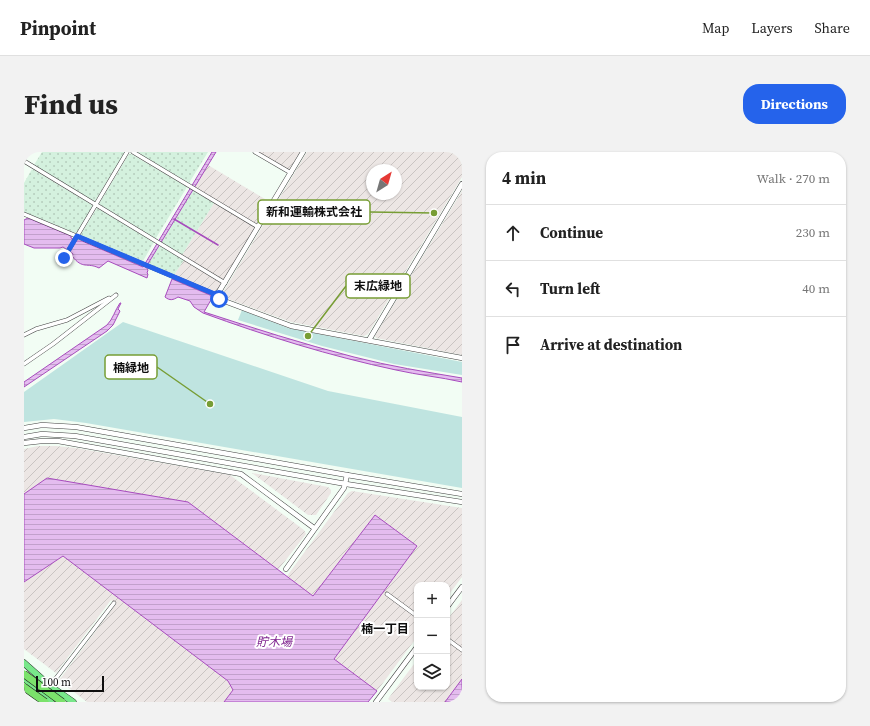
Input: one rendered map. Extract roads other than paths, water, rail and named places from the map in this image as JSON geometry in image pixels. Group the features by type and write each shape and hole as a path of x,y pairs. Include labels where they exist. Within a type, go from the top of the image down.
{"highway":[{"path":"24,674 62,702"},
{"path":"24,687 43,700"}],"main road":[{"path":"24,664 50,686 73,702"},
{"path":"24,678 43,700 51,702"}],"street":[{"path":"65,256 127,152"},
{"path":"133,152 258,227"},
{"path":"255,152 291,173"},
{"path":"217,295 303,152"},
{"path":"24,161 225,283"},
{"path":"369,340 462,184"},
{"path":"24,214 217,295 219,299 291,326 462,358"},
{"path":"24,335 36,329 67,320 116,295 53,344 24,364"},
{"path":"24,428 49,425 76,427 462,494"},
{"path":"24,437 42,434 75,436 346,484 462,502"},
{"path":"24,443 58,441 241,474 314,528"},
{"path":"286,569 344,488 347,475"},
{"path":"450,603 462,587"},
{"path":"387,594 414,614"},
{"path":"43,700 50,686 114,603"},
{"path":"450,641 462,650"},
{"path":"376,702 414,651"}],"water":[{"path":"212,152 216,152 146,267 148,270 147,278 108,261 99,268 79,263 72,256 73,254 63,247 34,248 24,244 24,220 28,218 71,236 71,238 77,241 82,241 143,267"},
{"path":"172,279 210,295 212,298 204,312 278,336 335,352 394,366 462,378 462,382 404,372 298,345 203,313 194,307 190,301 178,297 172,300 165,297"},
{"path":"120,303 118,309 120,311 113,325 107,331 24,387 24,382 107,325"},
{"name":"貯木場","path":"47,478 188,502 313,596 375,515 417,546 334,659 377,691 368,702 224,702 233,690 228,681 63,556 24,582 24,494"},
{"path":"462,679 462,702 445,702"}],"waterway":[{"path":"174,219 218,245"}],"place":[{"name":"新和運輸株式会社","path":"434,213"},
{"name":"末広緑地","path":"308,336"},
{"name":"楠緑地","path":"210,404"}],"district":[{"name":"楠一丁目","path":"385,629"}]}
